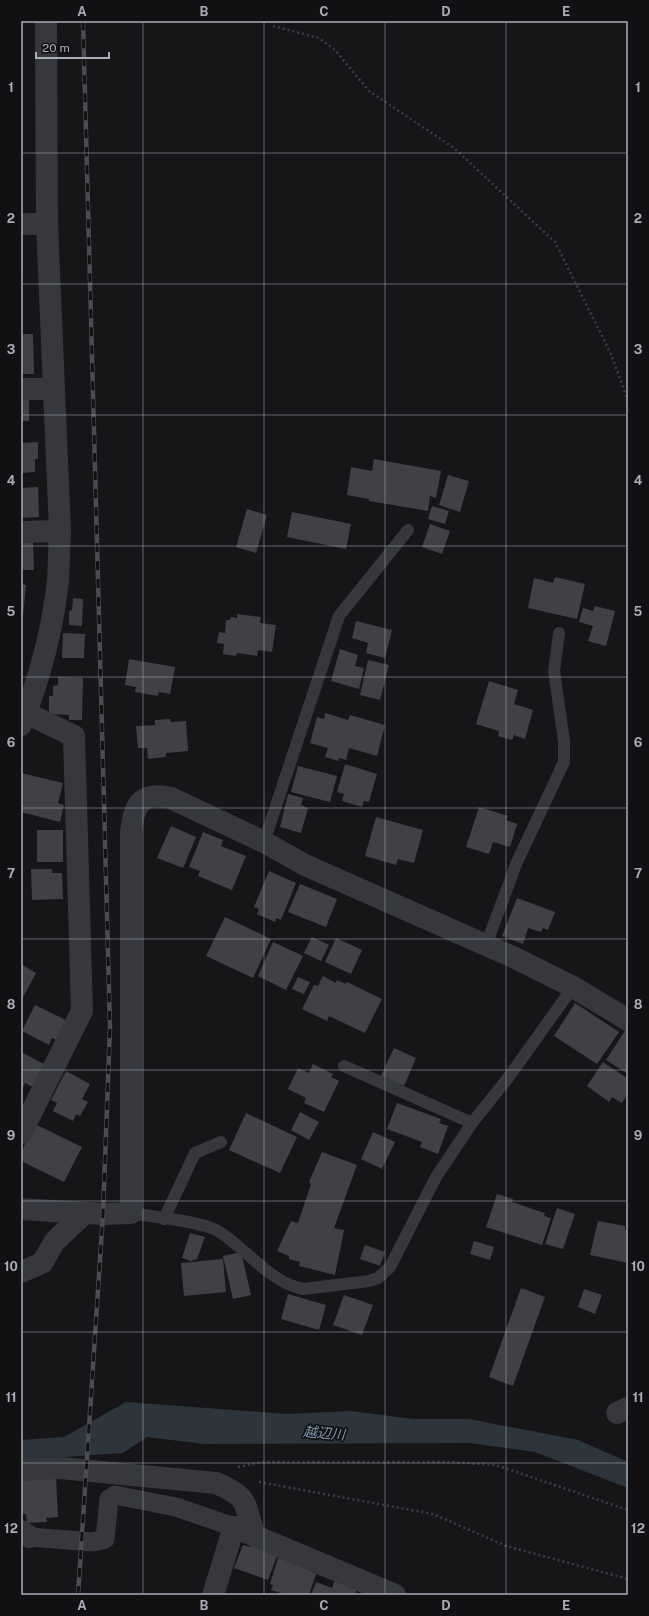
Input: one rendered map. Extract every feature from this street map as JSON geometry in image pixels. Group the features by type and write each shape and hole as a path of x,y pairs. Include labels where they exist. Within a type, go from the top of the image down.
{"street":[{"path":"21,1133 82,1011 74,736 23,719 43,656 52,618 58,580 60,531 47,224 46,21"},
{"path":"21,224 47,224"},
{"path":"21,389 53,389"},
{"path":"21,532 60,531"},
{"path":"21,1209 85,1213 131,1213 131,832 133,816 139,805 146,798 157,795 171,798 264,842 306,865 486,945 573,987 628,1020"},
{"path":"21,1272 42,1263 55,1240 85,1213"},
{"path":"21,1470 60,1468 226,1487 242,1497 244,1531 213,1595"},
{"path":"26,1534 93,1542 105,1539 109,1499 115,1495 176,1507 244,1531 395,1595"}],"lane":[{"path":"264,842 338,616 408,530"},
{"path":"486,945 518,862 564,762 563,734 554,671 559,633"},
{"path":"131,1213 216,1230 272,1274 296,1288 303,1289 369,1281 378,1278 390,1267 436,1177 472,1123 508,1078 573,987"},
{"path":"344,1066 472,1123"},
{"path":"164,1219 195,1153 221,1142"}],"path":[{"path":"273,21 273,26 319,38 335,50 369,91 454,148 555,242 611,354 628,401"},
{"path":"628,1510 496,1465 450,1462 261,1462 225,1471 226,1487 260,1482 433,1514 506,1546 628,1579"}],"water":[{"name":"越辺川","path":"126,1402 286,1414 351,1411 413,1419 469,1419 578,1440 628,1462 628,1488 535,1452 470,1443 204,1444 147,1437 123,1453 21,1460 21,1440 64,1437"}],"building":[{"path":"21,241 23,241 23,272 21,272"},
{"path":"21,334 33,334 34,374 21,374"},
{"path":"21,400 29,400 29,421 21,421"},
{"path":"38,442 38,459 35,459 35,472 21,473 21,443"},
{"path":"374,459 441,471 436,498 430,496 428,511 369,501 369,499 347,495 351,467 372,471"},
{"path":"448,475 469,481 460,512 439,505"},
{"path":"38,487 39,517 21,518 21,488"},
{"path":"432,506 449,511 445,524 428,519"},
{"path":"247,509 267,515 256,553 236,547"},
{"path":"292,512 351,524 346,549 287,537"},
{"path":"430,524 450,531 442,554 422,547"},
{"path":"33,542 34,570 21,570 21,543"},
{"path":"555,577 585,584 577,619 528,608 534,578 553,583"},
{"path":"21,584 26,585 23,616 21,616"},
{"path":"73,598 83,599 82,626 69,625 69,611 72,610"},
{"path":"595,606 615,611 606,646 588,641 593,626 579,622 583,608 593,611"},
{"path":"237,614 261,617 260,623 276,625 272,652 258,650 257,656 237,653 236,656 223,654 224,644 217,643 219,632 225,633 226,620 230,620 231,617 237,618"},
{"path":"356,621 392,630 385,658 366,653 368,643 352,638"},
{"path":"63,633 85,634 84,658 62,658"},
{"path":"340,649 358,655 355,666 364,668 359,689 331,681"},
{"path":"129,659 175,667 170,694 159,692 158,696 135,692 136,687 125,685"},
{"path":"368,660 389,665 380,700 360,695"},
{"path":"58,677 83,678 82,720 69,720 69,715 49,714 49,696 53,696 53,686 58,685"},
{"path":"489,681 518,690 514,704 533,710 525,739 514,735 512,740 498,736 499,731 476,724"},
{"path":"325,713 348,720 350,715 385,725 377,756 349,748 346,760 339,758 339,761 325,757 328,748 310,743 317,717 324,719"},
{"path":"170,719 171,722 186,721 188,751 166,753 166,757 148,759 147,748 138,748 136,726 155,725 155,720"},
{"path":"345,764 377,774 369,802 364,801 362,807 342,801 344,794 337,792"},
{"path":"298,766 337,776 330,802 291,792"},
{"path":"21,773 63,783 58,803 64,805 60,822 21,812"},
{"path":"288,794 303,798 301,805 308,808 301,833 280,827"},
{"path":"479,807 508,816 506,820 517,824 510,847 493,842 489,854 466,847"},
{"path":"376,817 423,830 414,863 398,859 396,865 365,856"},
{"path":"171,826 196,837 183,868 157,858"},
{"path":"37,830 63,830 63,862 37,862"},
{"path":"203,832 223,840 221,846 246,856 232,890 198,876 200,871 189,867"},
{"path":"31,869 52,869 52,873 62,873 63,899 32,900"},
{"path":"269,871 296,883 281,920 276,918 275,922 257,914 259,909 254,907"},
{"path":"300,884 337,899 326,927 288,912"},
{"path":"517,898 555,912 548,930 543,928 541,932 528,928 523,944 502,936"},
{"path":"225,917 271,939 253,978 206,956"},
{"path":"312,937 329,945 321,961 304,953"},
{"path":"336,938 362,950 351,974 325,962"},
{"path":"273,942 303,956 286,990 258,976"},
{"path":"21,964 36,973 21,1001"},
{"path":"323,976 336,983 337,980 346,984 347,982 382,999 365,1033 329,1016 327,1021 302,1009 314,985 318,986"},
{"path":"298,977 310,982 304,994 292,989"},
{"path":"575,1003 619,1032 597,1064 554,1036"},
{"path":"35,1005 68,1021 58,1041 52,1038 49,1045 22,1031"},
{"path":"626,1029 628,1030 628,1074 606,1060"},
{"path":"394,1048 416,1058 404,1086 381,1076"},
{"path":"21,1052 44,1064 33,1087 25,1083 21,1092"},
{"path":"603,1062 628,1079 628,1093 622,1103 612,1097 609,1102 587,1086"},
{"path":"313,1064 333,1074 331,1077 339,1081 324,1112 304,1103 306,1098 288,1089 298,1068 309,1073"},
{"path":"66,1071 90,1084 82,1099 88,1102 80,1116 76,1114 73,1121 53,1111 57,1103 51,1100"},
{"path":"397,1103 441,1119 439,1123 448,1126 438,1154 420,1147 422,1142 387,1129"},
{"path":"300,1112 319,1122 309,1140 291,1130"},
{"path":"246,1113 297,1137 280,1173 229,1150"},
{"path":"35,1124 82,1147 64,1182 21,1161 21,1152"},
{"path":"373,1132 395,1142 382,1169 361,1159"},
{"path":"322,1152 357,1165 334,1228 344,1230 335,1275 299,1266 300,1262 289,1259 289,1256 277,1251 291,1221 298,1223 311,1184 309,1182"},
{"path":"497,1194 513,1199 512,1202 545,1213 544,1216 551,1218 542,1245 486,1227"},
{"path":"557,1208 575,1214 563,1249 545,1244"},
{"path":"598,1221 625,1226 625,1230 628,1231 628,1263 590,1255"},
{"path":"190,1233 205,1237 197,1259 191,1261 182,1258"},
{"path":"474,1241 494,1247 490,1260 470,1254"},
{"path":"365,1245 385,1252 380,1266 360,1259"},
{"path":"241,1252 251,1295 233,1299 223,1256"},
{"path":"223,1259 226,1292 184,1296 181,1263"},
{"path":"521,1288 545,1297 513,1386 489,1377"},
{"path":"584,1289 602,1295 595,1314 578,1307"},
{"path":"288,1294 326,1305 319,1330 281,1319"},
{"path":"344,1295 373,1305 362,1335 333,1325"},
{"path":"56,1478 58,1517 46,1518 47,1522 27,1523 26,1514 21,1514 21,1480"},
{"path":"251,1543 277,1556 268,1580 234,1568 243,1545 250,1547"},
{"path":"278,1558 311,1568 310,1571 316,1574 309,1595 287,1595 271,1590 273,1585 270,1584"},
{"path":"335,1579 357,1588 355,1595 311,1595 316,1582 332,1588"}],"railway":[{"path":"78,1595 103,1214 110,1027 83,21"}]}
